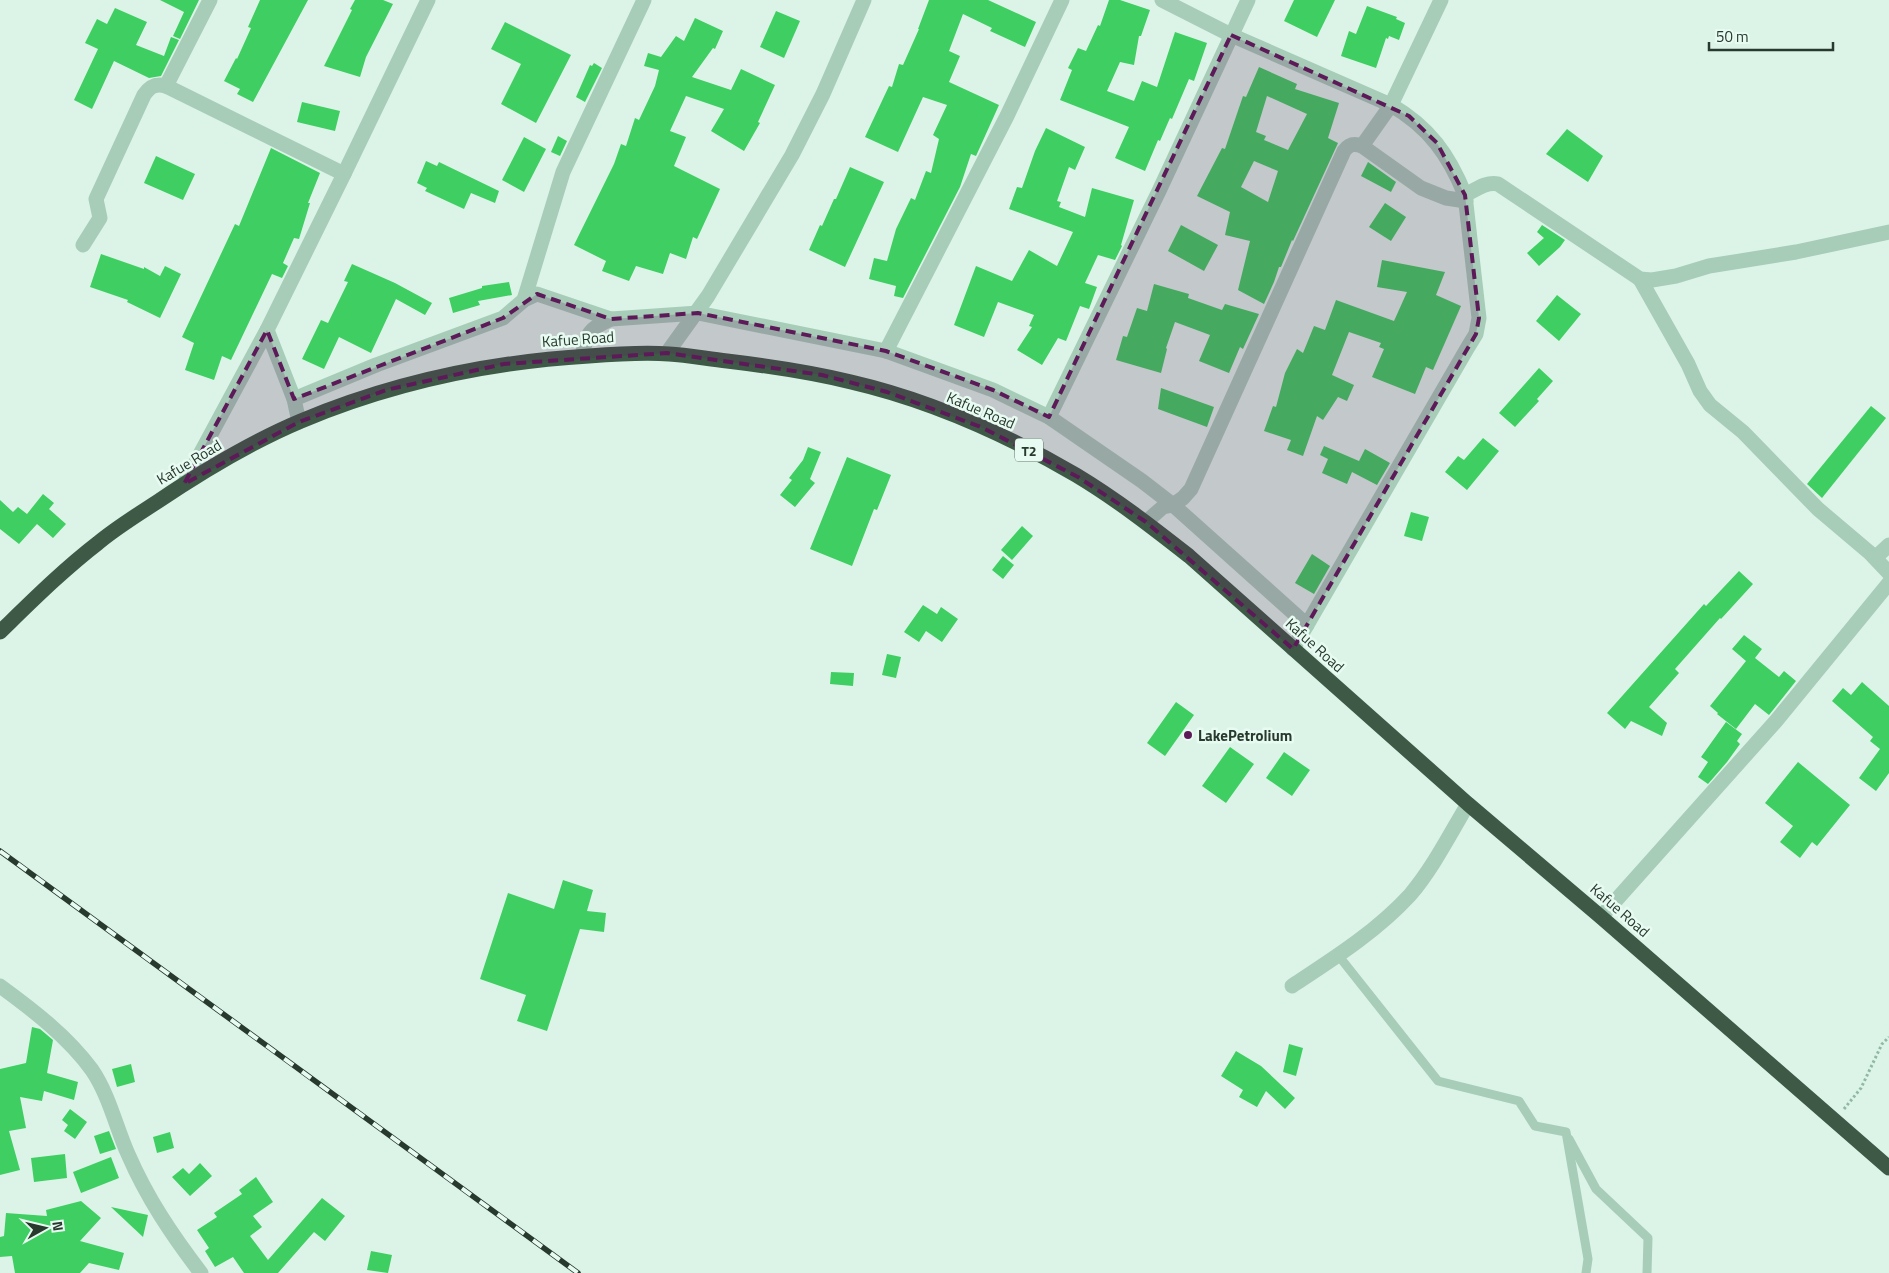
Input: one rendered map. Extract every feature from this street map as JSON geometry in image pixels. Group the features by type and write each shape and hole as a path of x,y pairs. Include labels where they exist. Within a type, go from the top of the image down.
{"highway":[{"name":"Kafue Road","path":"0,632 41,592 99,542 184,484 225,459 299,422 386,390 424,379 504,364 582,356 667,353 822,375 879,389 924,404 981,427 1038,454 1078,477 1146,522 1188,556 1468,804 1601,917 1889,1168"}],"street":[{"path":"166,86 210,0"},
{"path":"184,484 267,330 428,0"},
{"path":"524,300 563,172 644,0"},
{"path":"667,353 698,313 792,155 823,94 864,0"},
{"path":"886,351 1007,116 1062,0"},
{"path":"1162,0 1231,35 1390,105 1409,116 1424,128 1437,143 1458,176 1466,198 1479,318 1476,334 1293,649"},
{"path":"1049,417 1159,191 1248,0"},
{"path":"1362,146 1390,105 1441,0"},
{"path":"83,245 100,218 96,200 144,95 153,86 166,86 344,174"},
{"path":"1146,522 1163,507 1183,498 1191,489 1344,151 1348,146 1355,144 1362,146 1421,188 1446,198 1466,198 1487,184 1498,184 1640,279 1688,364 1700,391 1710,405 1742,432 1818,509 1889,573"},
{"path":"1640,279 1652,280 1676,276 1709,266 1786,254 1889,232"},
{"path":"294,399 376,364 503,318 524,300 537,294 611,320"},
{"path":"582,356 585,340 591,331 598,325 611,320 698,313 886,351 993,390 1049,417 1114,460 1173,504 1307,624"},
{"path":"267,330 294,399 299,422"},
{"path":"1874,558 1889,545"},
{"path":"1601,917 1770,728 1889,583"},
{"path":"1292,986 1338,955 1391,914 1411,894 1428,871 1468,804"},
{"path":"0,986 71,1045 93,1072 100,1084 128,1153 152,1205 201,1273"}],"lane":[{"path":"1338,955 1438,1081 1519,1101 1535,1126 1566,1132"},
{"path":"1566,1132 1588,1259 1586,1273"},
{"path":"1566,1132 1596,1189 1648,1238 1647,1273"}],"path":[{"path":"1834,1121 1861,1088 1882,1044 1889,1037"}],"highlighted area":[{"path":"1231,35 1409,116 1437,143 1465,195 1479,318 1476,334 1293,649 1146,522 1078,477 981,427 887,392 822,375 667,353 504,364 386,390 299,422 184,484 267,330 294,399 503,318 537,294 611,319 698,313 886,351 993,390 1049,417"}],"building":[{"path":"160,0 199,0 180,39 173,36 184,12"},
{"path":"260,0 308,0 253,102 237,94 240,89 224,81 237,59 251,28 248,27"},
{"path":"355,0 383,0 393,4 366,57 360,77 324,66 352,10 350,9"},
{"path":"929,0 988,0 1036,22 1025,47 990,31 992,28 963,14 949,51 960,56 949,82 999,105 976,156 971,154 960,187 903,298 894,296 896,286 869,279 874,258 887,261 896,229 911,198 915,200 926,171 931,173 939,139 933,135 947,105 923,97 898,152 865,137 889,86 892,87 899,64 903,65"},
{"path":"1109,0 1120,0 1150,10 1141,36 1139,36 1134,65 1120,62 1107,91 1134,101 1142,81 1157,87 1175,32 1207,43 1194,81 1189,79 1172,119 1170,118 1160,141 1158,140 1145,171 1115,158 1129,127 1060,100 1072,70 1068,68 1078,48 1086,51 1098,25 1100,26"},
{"path":"1294,0 1335,0 1317,37 1284,21"},
{"path":"1367,6 1397,17 1396,19 1405,23 1399,40 1389,36 1388,39 1386,38 1376,68 1341,56 1349,31 1356,34"},
{"path":"115,8 147,22 136,45 164,56 171,37 179,40 161,76 149,78 114,61 92,109 74,100 98,49 85,43 97,19 107,24"},
{"path":"776,11 800,21 784,58 760,47"},
{"path":"695,18 723,31 715,49 713,48 692,77 731,90 741,69 775,85 758,122 760,123 744,151 711,131 724,109 686,96 670,131 686,137 674,166 720,189 697,239 693,237 686,259 670,253 663,274 636,266 629,281 602,271 606,261 574,245 614,164 621,144 626,146 635,118 639,120 655,86 659,70 644,66 648,53 661,57 676,36 684,41"},
{"path":"505,22 571,55 536,123 501,104 521,64 491,49"},
{"path":"594,63 602,68 585,102 576,97 590,65 592,66"},
{"path":"1259,67 1297,84 1295,89 1339,103 1328,138 1338,143 1281,267 1279,267 1264,304 1238,290 1250,241 1225,235 1230,212 1197,196 1222,148 1225,149 1243,96 1246,97","holes":["1267,96 1307,114 1288,150 1264,140 1266,136 1256,132","1254,161 1278,171 1268,202 1241,187"]},
{"path":"302,102 340,111 335,131 297,122"},
{"path":"1046,128 1085,147 1075,170 1069,167 1057,201 1061,202 1059,207 1085,217 1092,188 1134,200 1122,246 1115,260 1098,255 1085,283 1097,287 1089,309 1080,306 1066,341 1058,338 1042,365 1017,350 1032,327 1029,326 1034,315 998,302 984,337 954,325 976,266 1012,281 1029,250 1057,266 1073,232 1009,209 1017,187 1022,188 1035,151"},
{"path":"1567,129 1603,156 1588,182 1546,154"},
{"path":"558,136 567,141 560,156 551,152"},
{"path":"524,137 546,149 524,192 502,180"},
{"path":"271,148 320,173 308,203 310,203 299,239 294,238 283,263 288,266 282,278 272,274 231,360 222,356 214,380 185,370 194,343 182,337 235,224 239,226"},
{"path":"156,156 195,174 183,200 144,183"},
{"path":"426,161 437,166 439,162 499,191 495,203 471,193 464,209 425,191 427,188 417,183"},
{"path":"1368,162 1396,182 1391,192 1361,176"},
{"path":"850,167 884,182 845,267 809,250 820,225 822,226 834,199 836,199"},
{"path":"1385,203 1406,217 1391,241 1369,227"},
{"path":"1181,225 1218,245 1204,271 1168,251"},
{"path":"1542,225 1565,240 1539,266 1527,253 1544,238 1537,232"},
{"path":"101,254 144,269 144,267 160,276 165,266 181,274 160,318 127,302 128,300 90,287"},
{"path":"1382,260 1445,272 1436,295 1461,306 1433,370 1426,367 1415,394 1372,377 1384,349 1379,347 1381,343 1349,332 1332,375 1354,385 1347,401 1338,397 1323,420 1317,416 1303,456 1287,450 1291,440 1264,431 1273,406 1276,407 1285,373 1297,349 1303,353 1314,326 1325,330 1336,300 1394,321 1407,292 1377,287"},
{"path":"352,264 395,283 432,303 425,315 396,299 371,353 339,337 324,369 302,359 321,320 328,323 348,282 344,281"},
{"path":"509,282 512,295 478,301 480,305 453,313 449,298 482,288 482,286"},
{"path":"1154,284 1189,294 1188,298 1222,310 1225,304 1259,314 1243,349 1240,347 1229,373 1199,361 1210,335 1175,322 1166,348 1161,373 1116,360 1123,336 1127,337 1137,308 1147,311"},
{"path":"1557,295 1581,314 1559,341 1536,321"},
{"path":"1539,368 1553,381 1537,399 1539,401 1515,427 1499,413"},
{"path":"1161,388 1214,407 1207,427 1158,409"},
{"path":"1871,406 1886,418 1822,498 1807,484"},
{"path":"1483,438 1499,451 1467,490 1445,472 1458,456 1464,460"},
{"path":"1324,446 1359,461 1365,449 1390,463 1377,485 1352,472 1347,484 1322,473 1328,459 1320,455"},
{"path":"808,447 821,452 810,479 815,483 795,507 780,495 792,480 789,478 803,460"},
{"path":"847,457 891,475 877,510 874,509 852,566 810,549"},
{"path":"43,494 54,503 49,509 66,524 53,538 37,524 19,544 0,529 0,500 13,512 18,507 27,514"},
{"path":"1411,512 1429,517 1422,541 1404,536"},
{"path":"1022,526 1033,536 1012,560 1001,550"},
{"path":"1312,554 1330,566 1314,594 1295,583"},
{"path":"1003,556 1014,565 1003,579 992,570"},
{"path":"1739,571 1753,584 1675,669 1679,673 1649,707 1667,723 1662,736 1631,721 1625,729 1607,713 1704,604 1706,606"},
{"path":"923,605 937,614 941,607 958,619 942,642 926,631 919,642 904,632"},
{"path":"1744,635 1762,649 1755,658 1779,677 1784,671 1796,681 1769,715 1755,704 1736,729 1710,706 1746,661 1732,649"},
{"path":"887,654 901,657 896,678 882,675"},
{"path":"831,672 854,673 853,686 830,684"},
{"path":"1862,682 1889,706 1889,773 1876,791 1859,778 1880,749 1870,741 1873,737 1832,701 1843,688 1851,695"},
{"path":"1176,702 1194,715 1165,756 1147,743"},
{"path":"1726,722 1742,734 1737,741 1740,744 1708,784 1698,777 1708,762 1701,757"},
{"path":"1230,747 1254,764 1226,803 1202,786"},
{"path":"1284,752 1310,770 1292,796 1266,778"},
{"path":"1798,762 1850,805 1817,846 1812,842 1800,858 1780,842 1793,826 1765,803"},
{"path":"563,880 593,890 587,911 606,913 604,932 580,929 547,1031 517,1021 526,995 480,979 508,893 554,909"},
{"path":"32,1027 40,1029 53,1040 47,1073 78,1082 74,1100 44,1091 42,1101 20,1097 26,1128 9,1131 20,1170 0,1175 0,1069 26,1063"},
{"path":"1289,1044 1303,1048 1296,1076 1283,1072"},
{"path":"1236,1051 1261,1066 1295,1098 1285,1109 1266,1091 1257,1107 1239,1097 1243,1090 1221,1076"},
{"path":"131,1064 135,1082 117,1087 112,1069"},
{"path":"70,1109 87,1122 75,1139 64,1131 68,1125 62,1120"},
{"path":"109,1131 116,1149 100,1154 94,1136"},
{"path":"170,1132 174,1148 157,1153 153,1137"},
{"path":"65,1154 67,1178 34,1182 31,1158"},
{"path":"111,1157 119,1178 81,1193 73,1172"},
{"path":"200,1163 212,1176 190,1196 172,1177 183,1168 189,1174"},
{"path":"256,1177 273,1202 253,1216 262,1227 250,1236 268,1260 322,1198 345,1216 325,1241 314,1232 278,1273 244,1273 233,1257 215,1267 205,1251 209,1248 197,1230 217,1217 214,1213 242,1194 239,1190"},
{"path":"81,1201 101,1218 80,1241 124,1253 119,1270 89,1263 80,1273 15,1273 12,1256 0,1257 0,1237 4,1236 6,1213 47,1216 46,1210"},
{"path":"111,1207 148,1215 143,1237"},
{"path":"371,1251 392,1255 388,1273 367,1270"}],"railway":[{"path":"0,851 578,1273"}],"place":[{"name":"LakePetrolium","path":"1188,735"}]}
